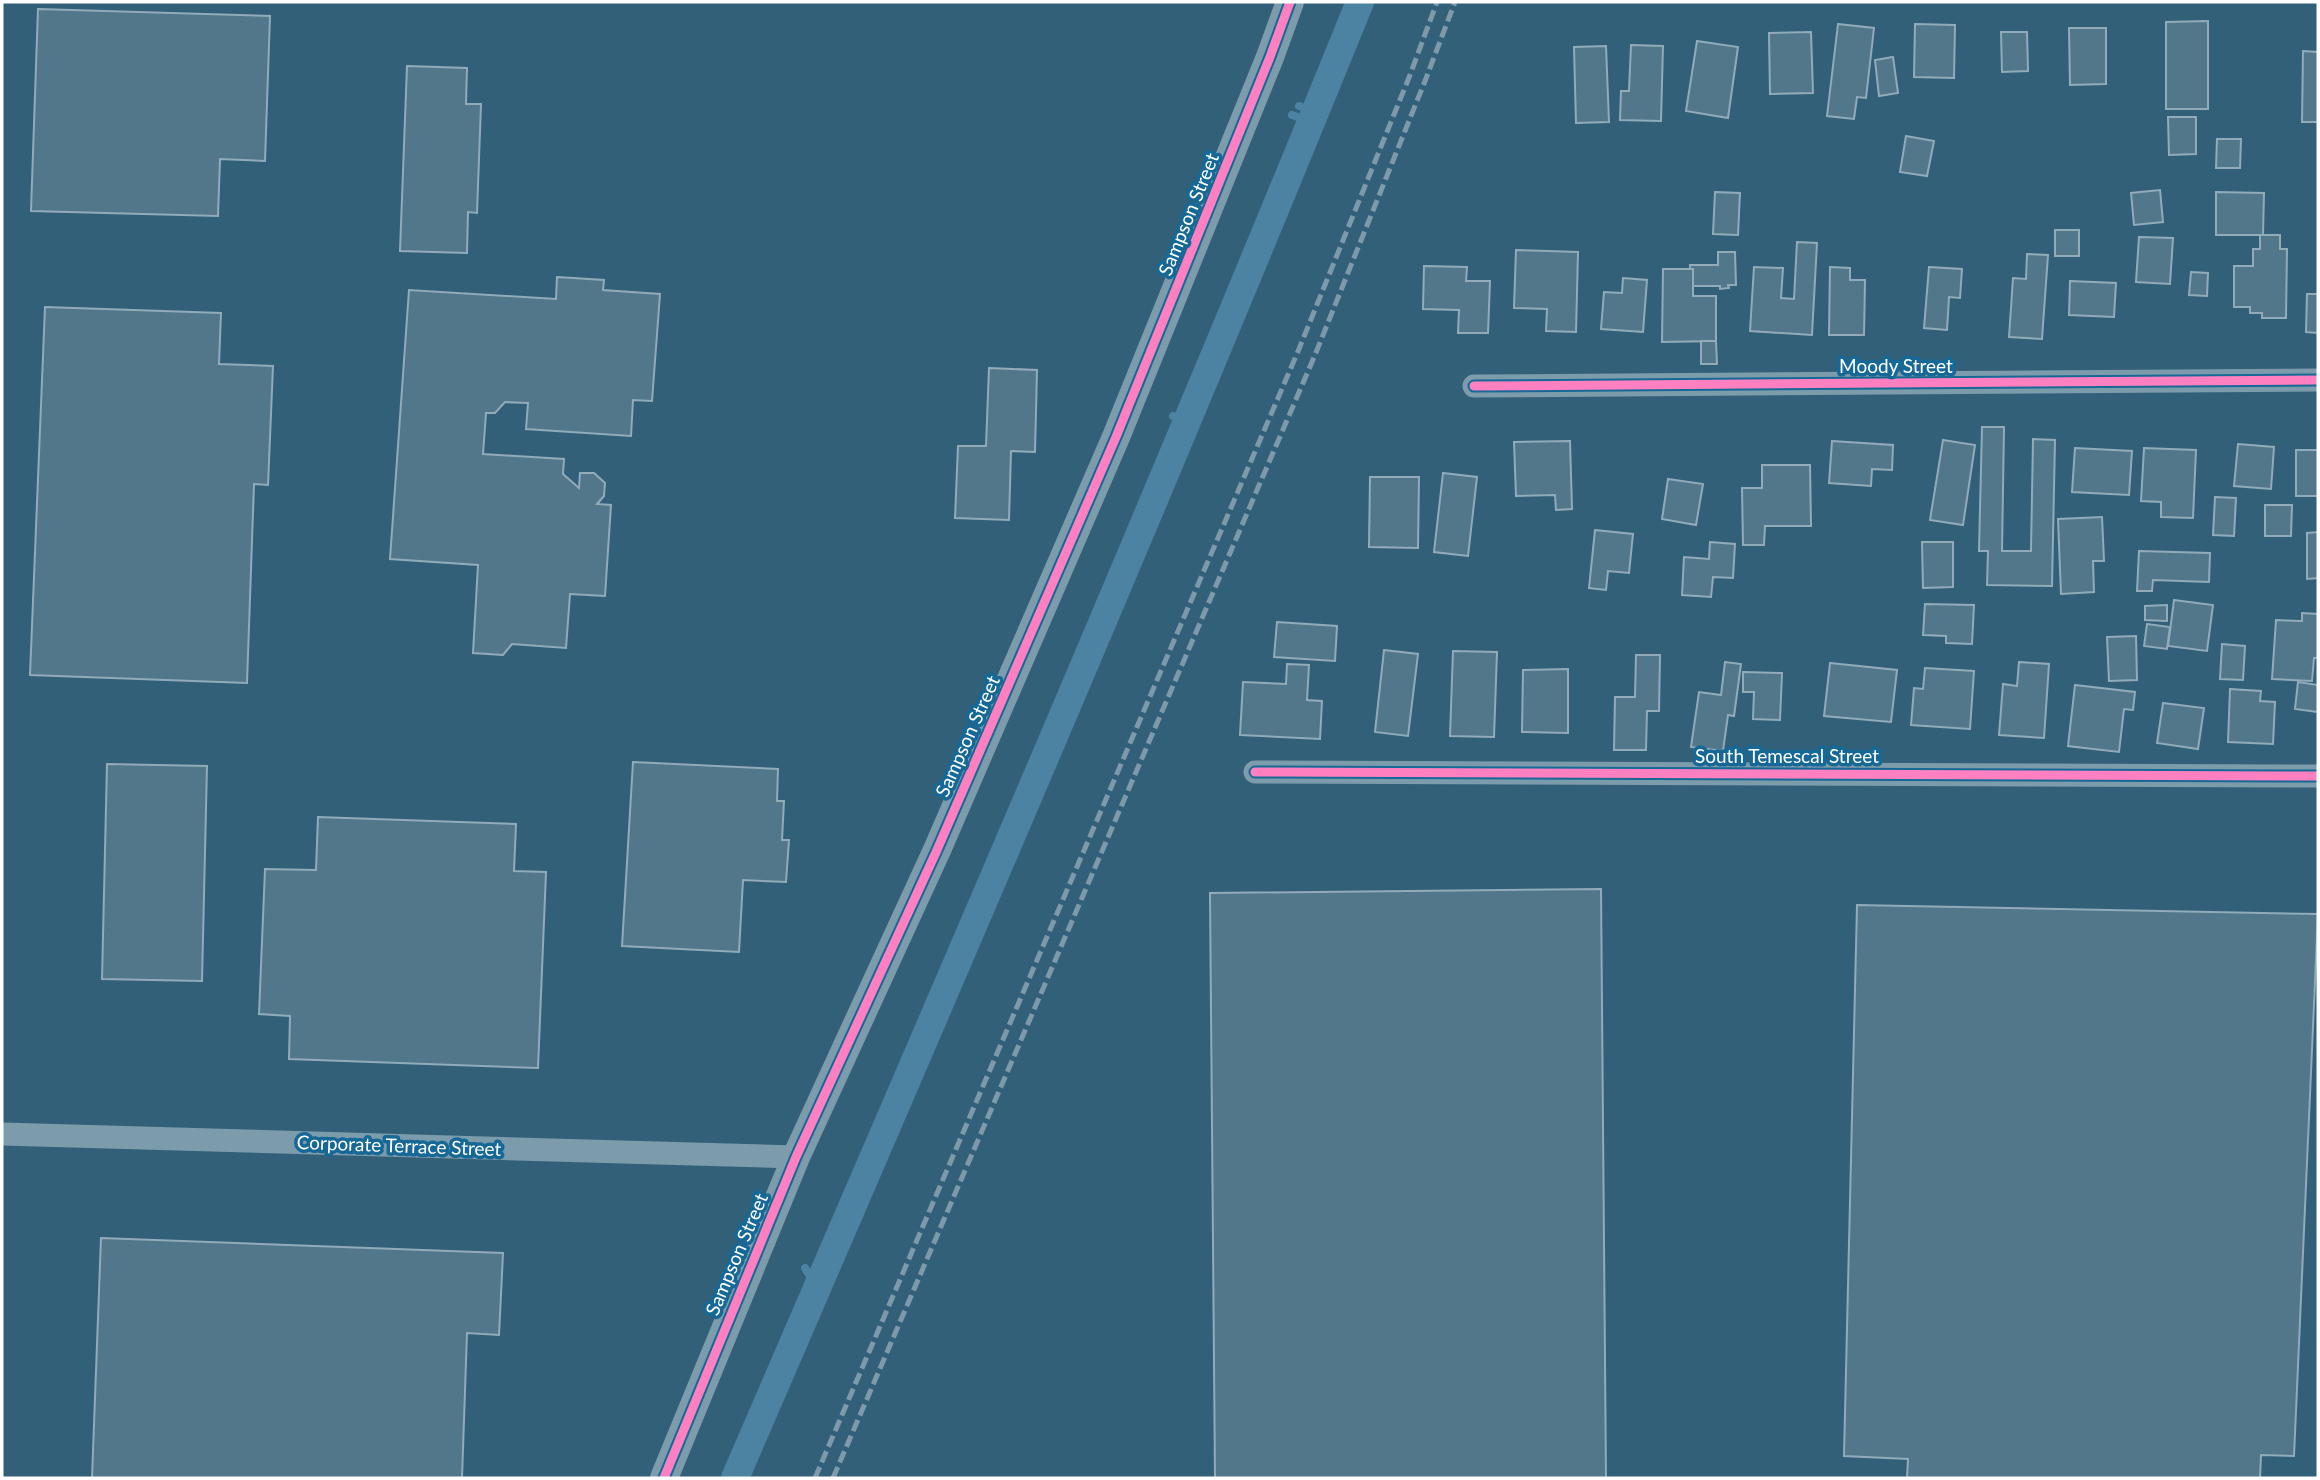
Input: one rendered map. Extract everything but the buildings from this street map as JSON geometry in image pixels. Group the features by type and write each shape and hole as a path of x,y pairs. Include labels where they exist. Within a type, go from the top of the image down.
{"street":[{"name":"Sampson Street","path":"664,1478 796,1157 937,850 1116,438 1290,2"},
{"name":"Moody Street","path":"1474,386 2318,380"},
{"name":"South Temescal Street","path":"1255,772 2318,776"},
{"name":"Corporate Terrace Street","path":"2,1134 796,1157"}],"waterway":[{"path":"735,1478 1130,557 1360,2"},
{"path":"1299,106 1315,111"},
{"path":"1292,115 1311,122"},
{"path":"1173,416 1188,422"},
{"path":"805,1268 817,1288"}],"railway":[{"path":"815,1478 1299,349 1437,2"},
{"path":"833,1478 1315,355 1455,2"}],"cycle path":[{"path":"664,1478 796,1157 937,850 1116,437 1290,2"},
{"path":"1474,386 2318,380"},
{"path":"1255,772 2318,776"}]}
